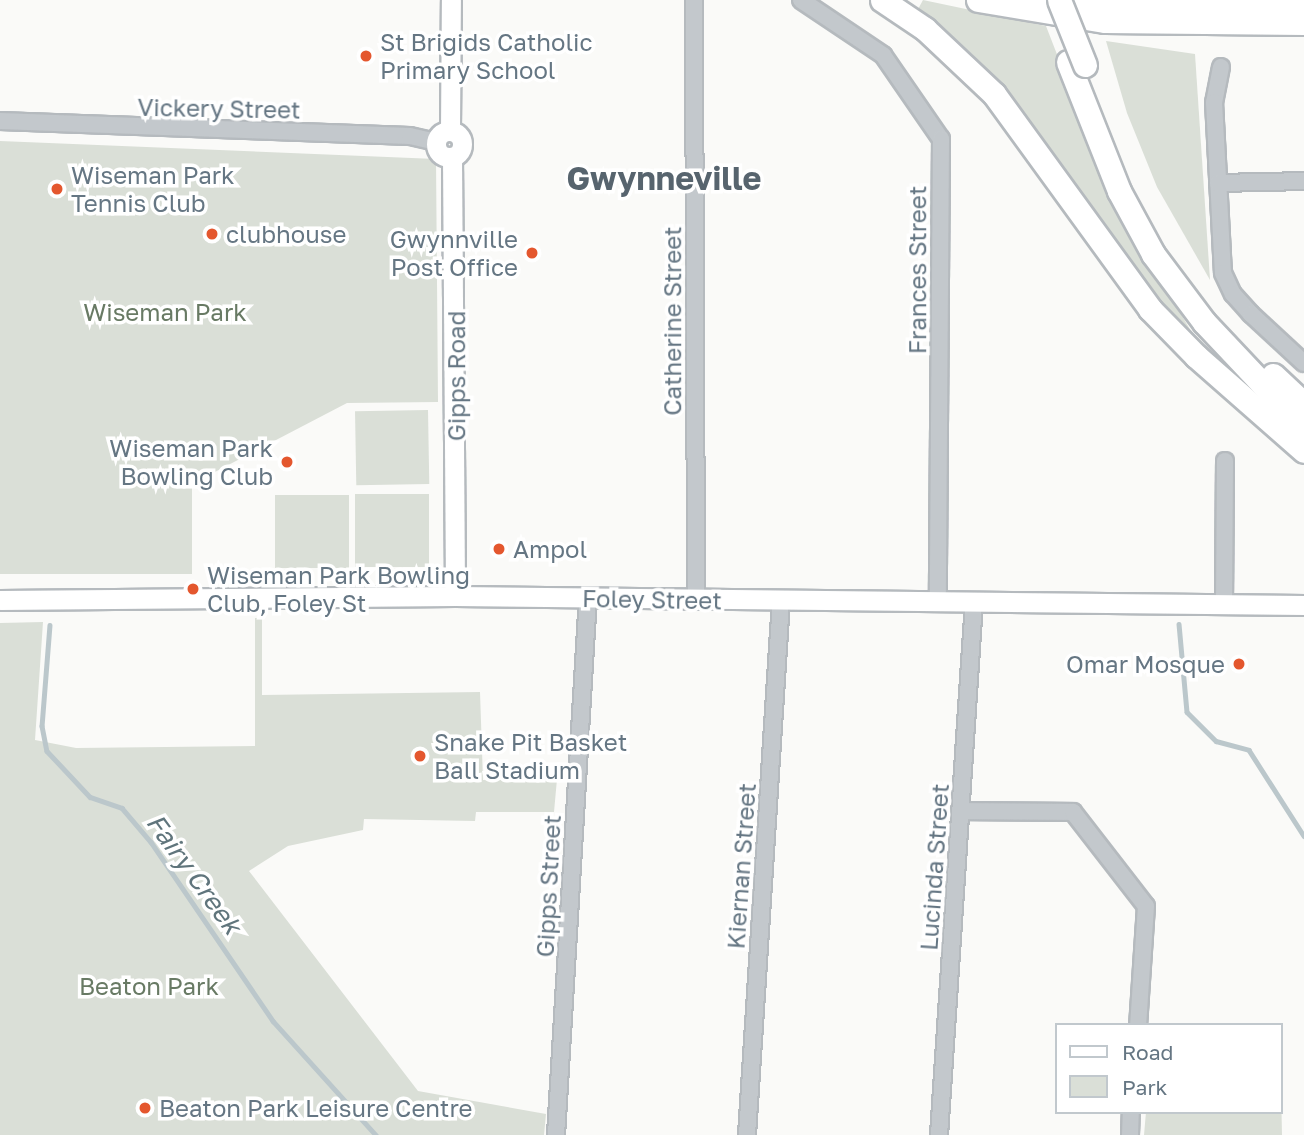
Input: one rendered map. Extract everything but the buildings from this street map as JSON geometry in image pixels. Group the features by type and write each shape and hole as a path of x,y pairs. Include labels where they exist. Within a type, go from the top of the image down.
{"highway":[{"path":"882,0 933,37 994,94 1150,309 1196,356 1304,451"},
{"path":"978,0 1105,21 1304,34"},
{"path":"1043,0 1077,63 1130,178 1169,251 1237,339 1304,404"},
{"path":"1304,4 1145,7 1061,0 1077,63 1119,191 1153,254 1203,322 1304,429"},
{"path":"1190,25 1304,23"}],"main road":[{"name":"Gipps Road","path":"451,0 443,136 463,141 462,149 452,157 455,596"},
{"name":"Foley Street","path":"0,600 455,596 1304,605"}],"street":[{"name":"Catherine Street","path":"694,0 696,599"},
{"name":"Frances Street","path":"801,0 883,55 940,139 938,602"},
{"path":"1221,67 1214,102 1223,273 1233,294 1304,363"},
{"name":"Vickery Street","path":"0,121 443,136"},
{"path":"1217,183 1304,181"},
{"path":"1224,604 1225,461"},
{"name":"Gipps Street","path":"556,1135 588,597"},
{"name":"Kiernan Street","path":"747,1135 782,601"},
{"name":"Lucinda Street","path":"939,1135 974,602"},
{"path":"961,811 1073,812 1146,906 1138,1023"},
{"path":"1130,1135 1131,1114"}],"green space":[{"path":"923,0 1046,26 1115,204 1191,331 1187,334 1130,271 1026,119 972,54 917,11"},
{"path":"1106,41 1195,54 1210,280 1157,187 1127,113"},
{"name":"Wiseman Park","path":"0,141 436,159 438,402 347,403 192,484 192,574 0,574"},
{"path":"428,410 429,484 356,485 355,411"},
{"path":"355,494 429,494 429,567 355,567"},
{"path":"275,495 349,495 349,568 275,568"},
{"name":"Beaton Park","path":"255,618 262,618 262,695 480,692 483,780 557,779 554,812 476,812 475,821 364,819 363,830 288,846 249,871 418,1091 546,1114 544,1135 0,1135 0,623 43,622 35,740 76,748 255,746"},
{"path":"1146,1114 1282,1114 1282,1135 1144,1135"}],"waterway":[{"path":"1179,624 1187,712 1216,741 1249,750 1304,836"},
{"name":"Fairy Creek","path":"50,625 42,726 47,751 90,797 122,808 151,842 273,1021 376,1135"}],"place":[{"name":"St Brigids Catholic Primary School","path":"366,56"},
{"name":"Wiseman Park Tennis Club","path":"57,189"},
{"name":"clubhouse","path":"212,234"},
{"name":"Gwynnville Post Office","path":"532,253"},
{"name":"Wiseman Park Bowling Club","path":"287,462"},
{"name":"Ampol","path":"499,549"},
{"name":"Wiseman Park Bowling Club, Foley St","path":"193,589"},
{"name":"Omar Mosque","path":"1239,664"},
{"name":"Snake Pit Basket Ball Stadium","path":"420,756"},
{"name":"Beaton Park Leisure Centre","path":"145,1108"}],"district":[{"name":"Gwynneville","path":"664,178"}]}
